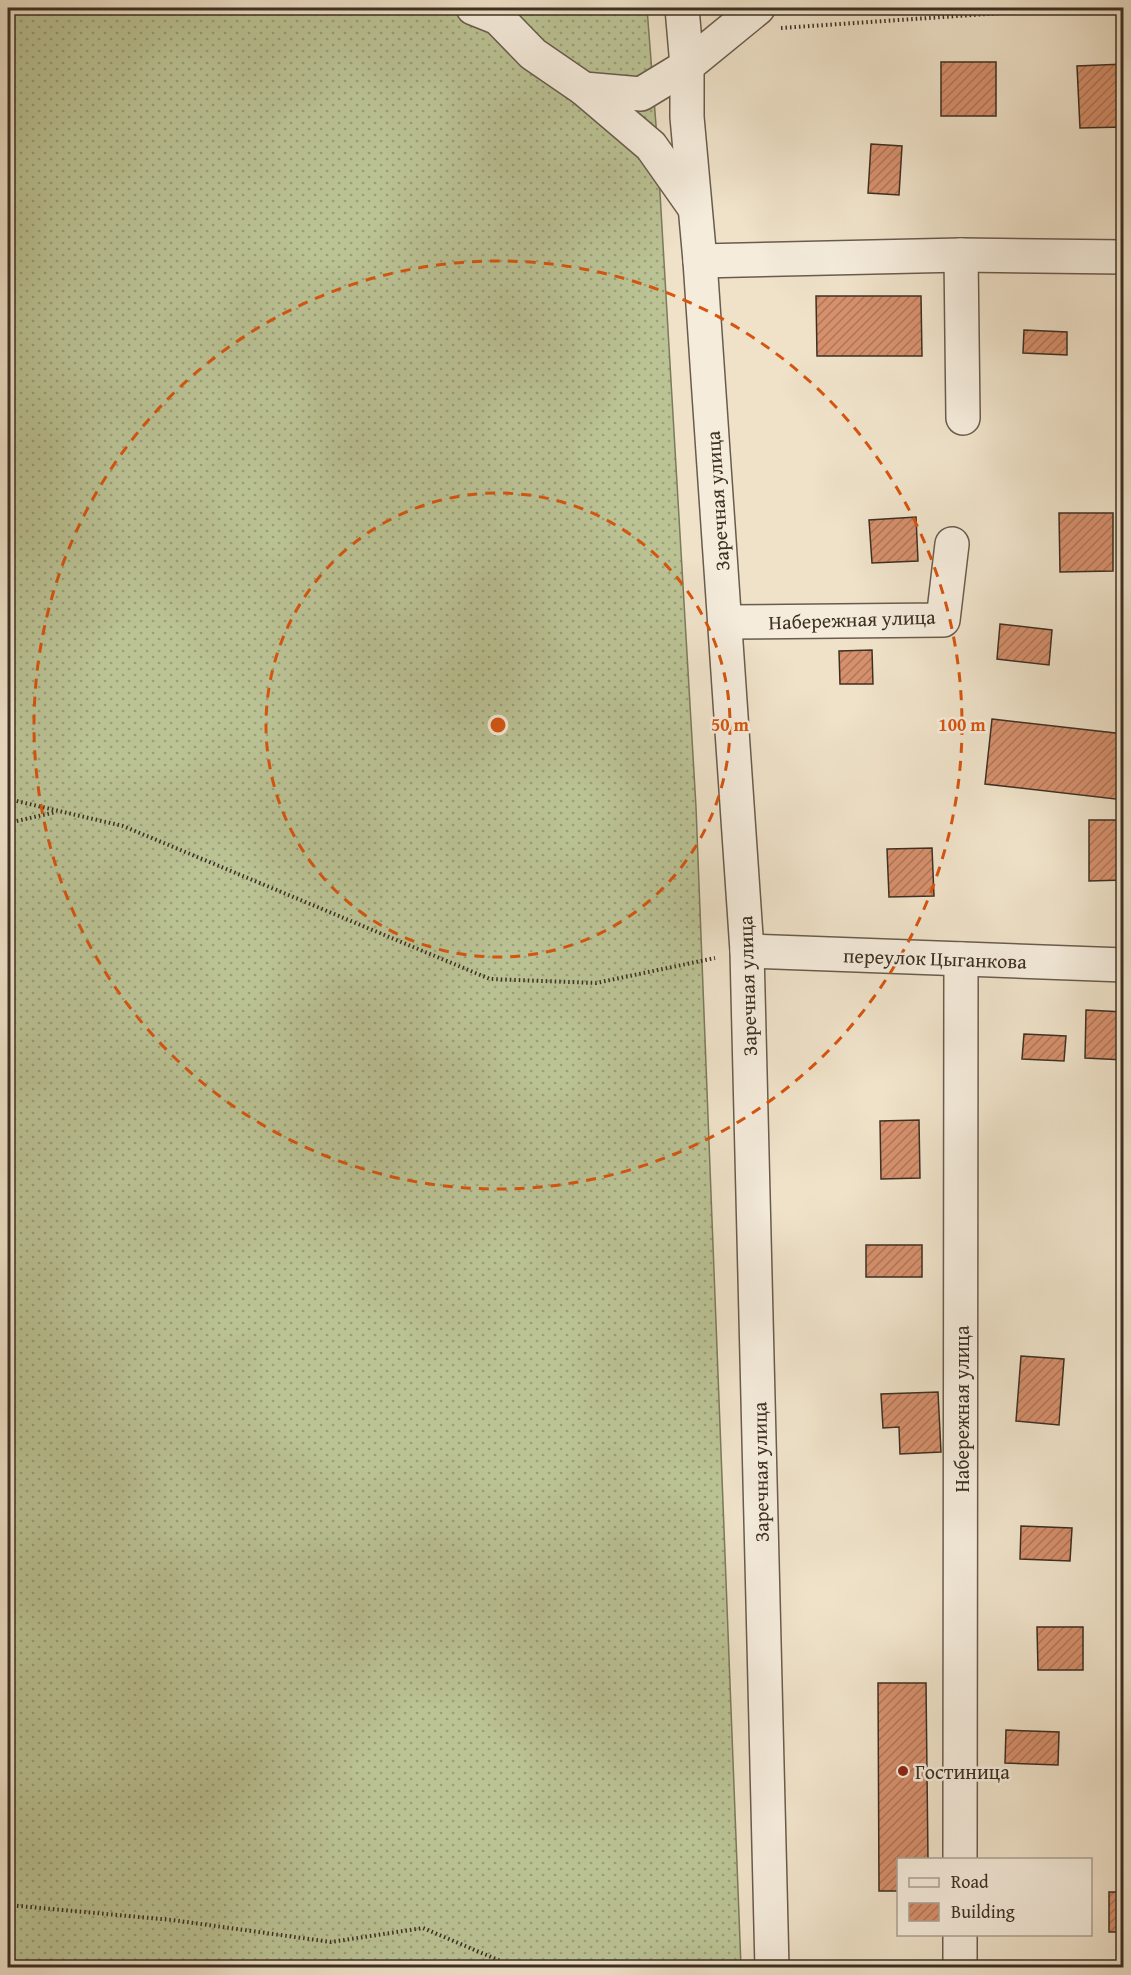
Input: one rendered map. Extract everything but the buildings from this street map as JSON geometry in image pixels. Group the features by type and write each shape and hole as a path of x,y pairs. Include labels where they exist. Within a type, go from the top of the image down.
{"street":[{"name":"Заречная улица","path":"682,8 687,66 687,117 700,261 747,951 772,1968"},
{"path":"488,11 533,54 584,89 651,146 695,208"},
{"path":"584,89 641,94 764,18"},
{"path":"700,261 961,255 1124,257"},
{"path":"961,255 963,418"},
{"name":"Набережная улица","path":"725,622 943,620 952,544"},
{"name":"переулок Цыганкова","path":"747,951 1124,965"},
{"name":"Набережная улица","path":"960,1858 961,959"},
{"path":"960,1936 960,1968"}],"path":[{"path":"764,18 1076,8"},
{"path":"8,799 123,826 490,979 596,983 747,951"},
{"path":"8,823 59,811"},
{"path":"8,1905 172,1920 331,1942 423,1928 517,1968"}],"green space":[{"path":"8,8 647,8 656,125 696,807 741,1967 8,1968"}],"place":[{"name":"Гостиница","path":"903,1771"}]}
